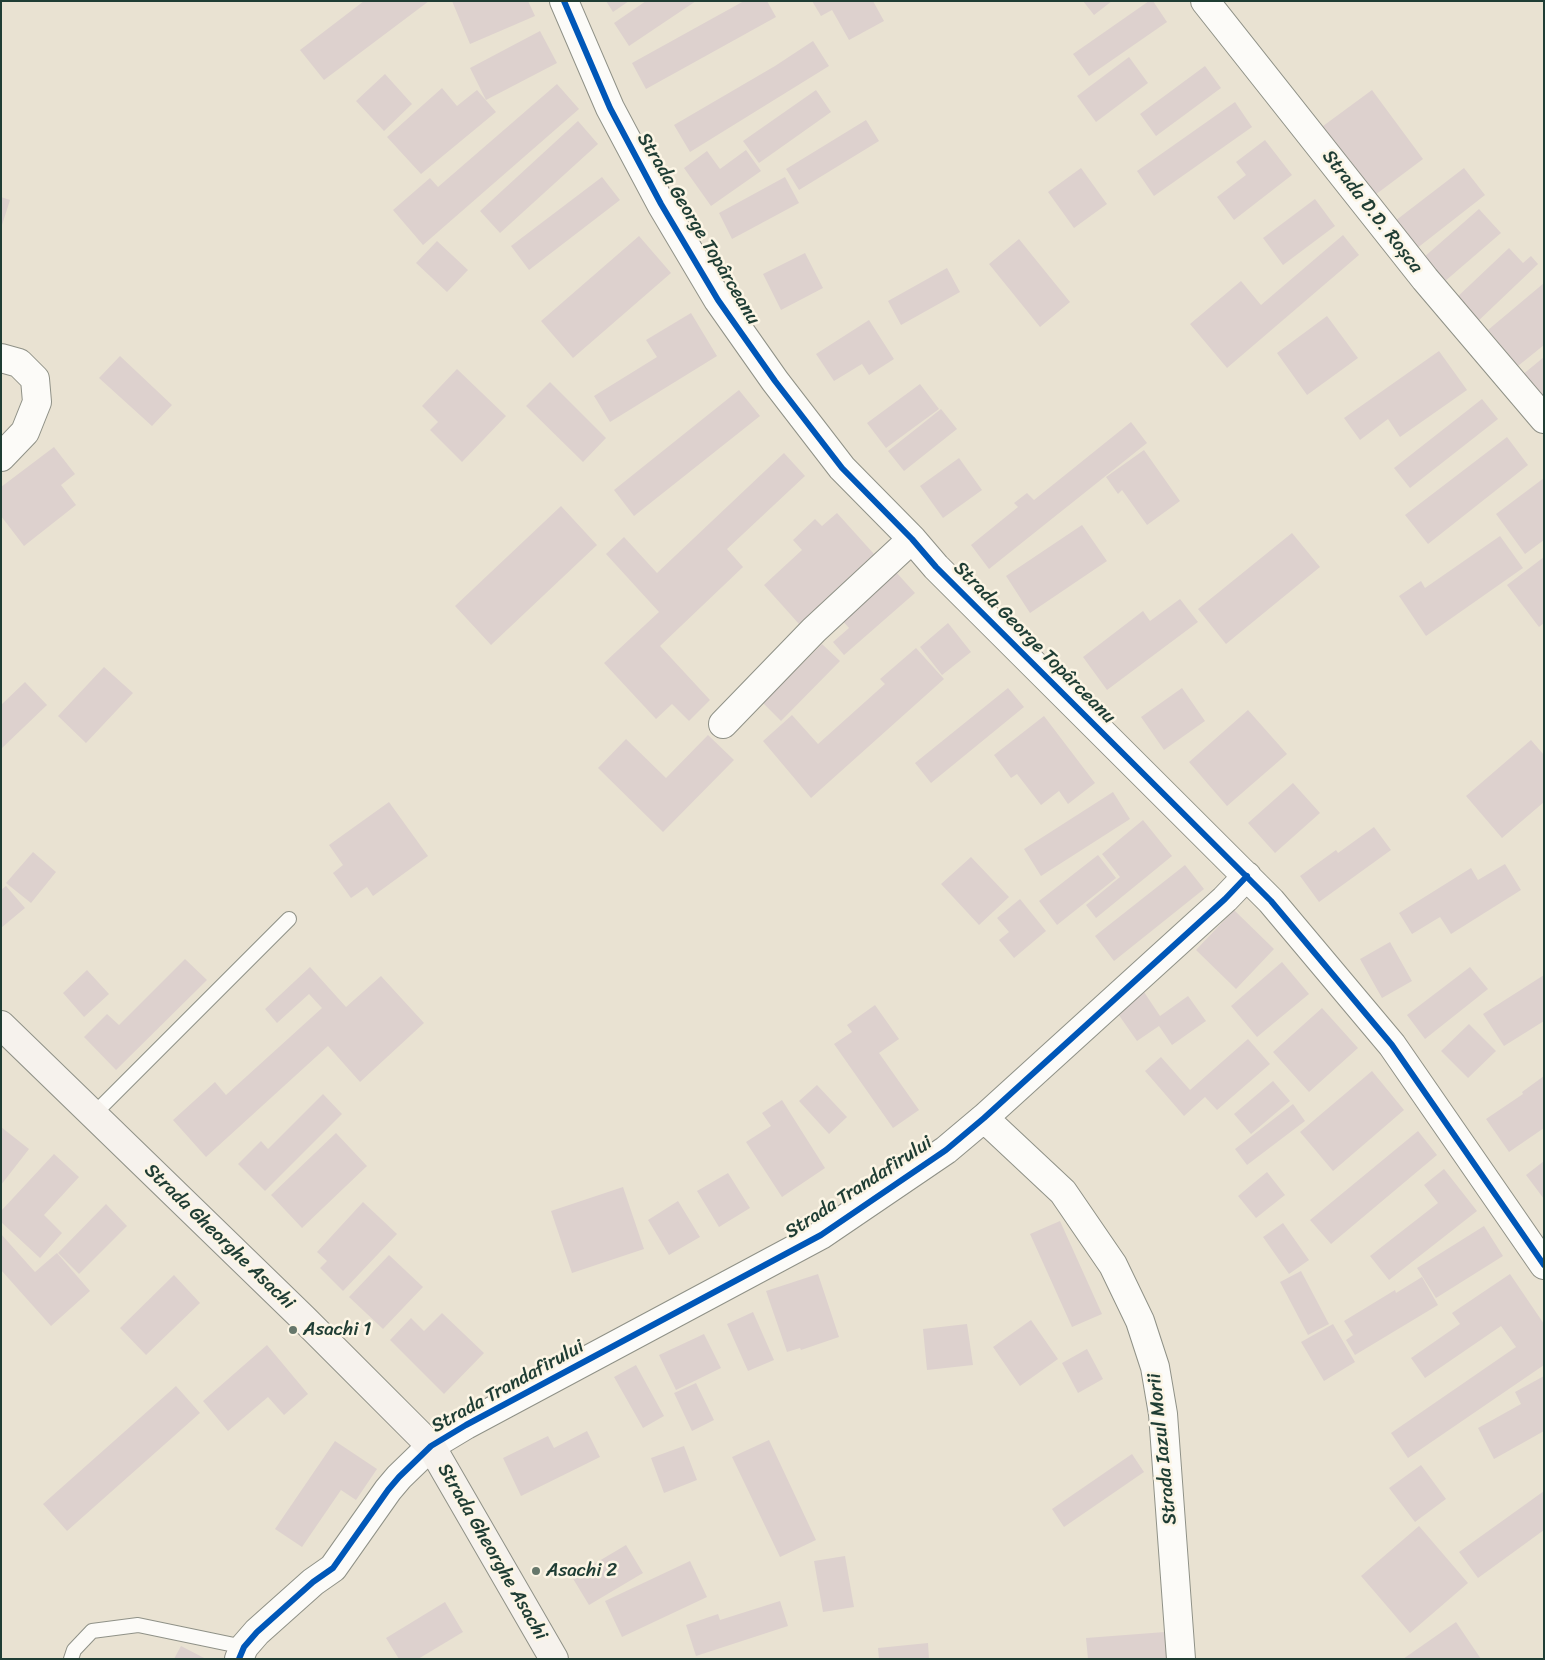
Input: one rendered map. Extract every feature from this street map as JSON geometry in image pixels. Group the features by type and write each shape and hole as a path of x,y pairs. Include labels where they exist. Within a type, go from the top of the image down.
{"street":[{"name":"Strada George Topârceanu","path":"564,1 610,108 661,204 718,300 775,381 842,468 912,539 936,567 1271,901 1392,1045 1544,1265"},
{"name":"Strada D.D. Roșca","path":"1205,1 1424,279 1544,419"},
{"path":"1,358 18,363 35,379 37,402 25,432 1,457"},
{"path":"723,724 814,630 912,539"},
{"name":"Strada Trandafirului","path":"241,1653 257,1632 276,1614 313,1582 333,1568 388,1490 431,1446 466,1424 820,1235 946,1150 984,1118 1247,876"},
{"name":"Strada Gheorghe Asachi","path":"1,1026 304,1318 403,1420 431,1446 554,1659"},
{"name":"Strada Iazul Morii","path":"984,1118 1064,1192 1113,1265 1140,1321 1155,1367 1162,1414 1181,1659"}],"lane":[{"path":"93,1115 289,919"},
{"path":"71,1659 74,1650 92,1631 138,1625 241,1653"}],"building":[{"path":"364,1 429,1 324,80 300,50"},
{"path":"452,1 528,1 535,16 470,44"},
{"path":"606,1 629,1 613,12"},
{"path":"646,1 696,1 629,46 614,23"},
{"path":"744,1 767,1 776,17 646,89 632,63"},
{"path":"812,1 873,1 884,21 849,40 832,10 821,16"},
{"path":"1083,1 1112,1 1094,15"},
{"path":"1149,1 1153,1 1167,22 1089,76 1073,54"},
{"path":"540,31 557,63 486,100 470,68"},
{"path":"813,41 829,66 690,152 674,125 775,66"},
{"path":"1129,57 1148,83 1096,122 1077,96"},
{"path":"1205,66 1221,88 1156,136 1140,114"},
{"path":"385,74 412,104 384,131 356,101"},
{"path":"557,84 579,109 423,245 393,210 430,178 438,187"},
{"path":"442,88 457,106 477,90 496,112 421,174 387,137"},
{"path":"816,90 831,112 759,163 743,141"},
{"path":"1372,90 1423,159 1371,198 1319,129"},
{"path":"1235,102 1252,127 1154,196 1137,171"},
{"path":"866,120 879,141 799,190 786,169"},
{"path":"578,121 598,144 500,233 480,211"},
{"path":"1265,140 1292,175 1234,220 1217,197 1246,175 1236,162"},
{"path":"746,150 761,171 711,206 684,168 707,151 720,169"},
{"path":"1081,168 1107,204 1074,228 1048,192"},
{"path":"1464,168 1485,195 1416,249 1395,221"},
{"path":"602,177 620,200 529,270 511,246"},
{"path":"785,177 799,203 732,239 719,213"},
{"path":"1,197 10,200 2,225 1,225"},
{"path":"1315,199 1335,226 1283,265 1263,238"},
{"path":"1479,209 1501,233 1444,282 1423,258"},
{"path":"1343,235 1359,255 1227,368 1190,324 1241,281 1261,305"},
{"path":"639,236 671,273 573,358 541,321"},
{"path":"1019,239 1070,302 1040,327 989,264"},
{"path":"437,241 468,270 447,292 416,263"},
{"path":"1509,248 1523,263 1531,256 1538,264 1475,324 1453,301"},
{"path":"805,253 823,288 781,310 763,274"},
{"path":"947,268 960,292 901,325 888,301"},
{"path":"1544,283 1544,345 1518,366 1488,330"},
{"path":"691,313 717,356 610,422 594,396 657,357 646,340"},
{"path":"1327,316 1358,358 1307,395 1277,353"},
{"path":"869,320 894,359 869,375 862,364 834,381 816,354"},
{"path":"1439,351 1467,390 1400,437 1388,419 1360,440 1344,418"},
{"path":"120,356 172,405 152,426 99,378"},
{"path":"1544,357 1544,400 1516,380"},
{"path":"457,369 506,416 462,462 430,430 438,422 422,406"},
{"path":"550,382 606,438 583,462 526,406"},
{"path":"920,384 939,409 886,448 867,423"},
{"path":"739,390 760,416 634,516 614,490"},
{"path":"1482,399 1498,419 1410,488 1394,468"},
{"path":"941,409 957,429 904,471 888,451"},
{"path":"1131,422 1147,443 989,569 971,545 1018,507 1014,503 1027,493 1034,500"},
{"path":"1507,437 1528,465 1428,544 1405,515"},
{"path":"54,447 75,474 61,485 76,505 24,546 1,516 1,487"},
{"path":"1144,450 1180,501 1147,525 1122,490 1118,494 1106,477"},
{"path":"784,453 805,476 727,549 743,567 660,646 710,700 689,721 672,704 656,719 604,663 659,612 606,554 624,537 657,573"},
{"path":"959,458 982,490 943,518 920,486"},
{"path":"1544,478 1544,540 1525,554 1496,514"},
{"path":"561,506 597,545 491,645 455,606"},
{"path":"837,513 874,554 799,624 764,585 802,550 793,540 815,519 822,526"},
{"path":"1082,525 1107,561 1030,613 1006,576"},
{"path":"1292,533 1320,567 1226,644 1198,609"},
{"path":"1500,536 1523,568 1426,636 1399,596 1421,581 1425,588"},
{"path":"1544,557 1544,623 1539,627 1507,585"},
{"path":"895,571 915,593 844,655 833,642 849,628 841,619"},
{"path":"1180,599 1198,622 1107,690 1083,657 1143,611 1150,621"},
{"path":"948,623 971,652 942,675 920,647"},
{"path":"822,644 840,661 781,721 763,703"},
{"path":"916,648 944,679 811,798 763,741 792,715 818,744 885,684 880,679"},
{"path":"104,667 133,693 86,743 58,716"},
{"path":"25,682 47,705 1,749 1,705"},
{"path":"1008,688 1024,707 931,783 915,763"},
{"path":"1182,688 1205,721 1164,750 1141,717"},
{"path":"1248,710 1287,754 1227,806 1189,762"},
{"path":"1044,716 1095,783 1068,804 1059,791 1041,805 1017,774 1011,778 994,755"},
{"path":"708,735 734,760 663,832 598,768 626,739 666,778"},
{"path":"1531,740 1544,755 1544,802 1502,838 1466,796"},
{"path":"1293,783 1320,813 1275,853 1248,823"},
{"path":"1113,792 1130,819 1041,876 1024,849"},
{"path":"389,802 428,856 373,896 367,887 351,898 333,873 343,865 329,845"},
{"path":"1143,820 1172,856 1096,918 1086,905 1120,877 1102,854"},
{"path":"1374,827 1391,850 1319,902 1300,876 1336,850 1338,853"},
{"path":"33,852 56,872 31,903 6,883"},
{"path":"1098,855 1116,878 1057,925 1039,901"},
{"path":"971,857 1009,897 979,925 941,884"},
{"path":"1505,864 1521,890 1451,934 1440,917 1412,934 1399,913 1471,868 1478,880"},
{"path":"1185,865 1204,889 1114,961 1095,936"},
{"path":"6,886 25,908 1,928 1,890"},
{"path":"1020,899 1046,931 1014,958 999,940 1009,932 997,918"},
{"path":"1234,910 1274,949 1236,989 1196,950"},
{"path":"1390,942 1412,981 1382,998 1360,959"},
{"path":"185,959 207,980 116,1070 84,1037 107,1014 119,1025"},
{"path":"1282,962 1309,994 1257,1037 1231,1006"},
{"path":"310,967 346,1007 381,976 424,1023 360,1082 328,1046 206,1157 173,1120 215,1082 226,1095 322,1008 309,994 277,1023 265,1009"},
{"path":"1470,967 1488,989 1425,1039 1407,1015"},
{"path":"87,970 109,994 84,1017 63,993"},
{"path":"1544,975 1544,1021 1504,1046 1483,1014"},
{"path":"1144,992 1160,1016 1188,996 1206,1021 1172,1045 1159,1026 1137,1041 1116,1011"},
{"path":"875,1005 899,1039 879,1053 919,1110 893,1128 834,1044 852,1032 847,1025"},
{"path":"1322,1008 1358,1048 1309,1092 1273,1052"},
{"path":"1469,1024 1496,1051 1468,1078 1441,1051"},
{"path":"1248,1039 1270,1064 1217,1110 1205,1097 1184,1116 1145,1071 1161,1057 1190,1090"},
{"path":"1372,1071 1404,1110 1333,1171 1300,1132"},
{"path":"1544,1076 1544,1128 1509,1152 1486,1119 1523,1094 1522,1092"},
{"path":"1273,1081 1290,1101 1251,1134 1234,1114"},
{"path":"817,1085 847,1117 829,1134 799,1101"},
{"path":"323,1094 342,1114 265,1191 238,1164 261,1141 268,1149"},
{"path":"782,1100 825,1168 782,1197 746,1142 771,1126 762,1113"},
{"path":"1293,1104 1305,1121 1247,1165 1235,1149"},
{"path":"1,1127 29,1149 1,1185"},
{"path":"1418,1131 1437,1155 1331,1244 1310,1220"},
{"path":"336,1133 367,1166 302,1228 271,1195"},
{"path":"54,1154 79,1177 44,1215 62,1233 40,1258 1,1222 1,1211"},
{"path":"1544,1161 1544,1199 1526,1175"},
{"path":"1444,1169 1477,1211 1389,1280 1370,1256 1438,1203 1424,1185"},
{"path":"1267,1172 1285,1195 1256,1218 1238,1196"},
{"path":"728,1173 750,1208 719,1227 697,1191"},
{"path":"623,1187 644,1249 572,1273 551,1211"},
{"path":"678,1201 700,1237 669,1255 648,1220"},
{"path":"363,1202 397,1234 343,1291 320,1268 327,1261 317,1252"},
{"path":"106,1204 127,1226 79,1274 58,1253"},
{"path":"1060,1221 1102,1314 1072,1327 1030,1234"},
{"path":"1283,1223 1309,1260 1289,1274 1263,1237"},
{"path":"1484,1226 1503,1256 1436,1298 1417,1268"},
{"path":"1,1234 35,1272 57,1253 90,1291 51,1326 1,1270"},
{"path":"389,1255 423,1287 383,1329 349,1297"},
{"path":"1301,1271 1329,1324 1308,1335 1280,1282"},
{"path":"818,1274 839,1337 801,1350 800,1348 787,1352 766,1291"},
{"path":"1510,1274 1544,1324 1544,1365 1408,1458 1391,1433 1516,1347 1501,1326 1425,1378 1411,1358 1460,1324 1452,1313"},
{"path":"174,1275 200,1303 146,1355 120,1328"},
{"path":"1422,1277 1438,1305 1355,1355 1346,1340 1353,1335 1344,1321 1395,1290 1396,1293"},
{"path":"753,1312 774,1360 748,1371 727,1324"},
{"path":"442,1313 484,1353 444,1394 390,1340 411,1318 424,1331"},
{"path":"1031,1320 1058,1359 1020,1386 993,1347"},
{"path":"967,1324 973,1365 927,1370 923,1329"},
{"path":"1333,1324 1355,1362 1324,1381 1301,1342"},
{"path":"704,1334 721,1368 676,1390 659,1355"},
{"path":"267,1345 308,1394 284,1415 268,1397 228,1431 203,1401"},
{"path":"1087,1349 1103,1379 1078,1393 1062,1363"},
{"path":"636,1365 664,1416 643,1428 614,1377"},
{"path":"1544,1376 1544,1431 1494,1459 1478,1428 1521,1404 1515,1392"},
{"path":"696,1383 714,1420 692,1431 674,1393"},
{"path":"176,1386 200,1413 67,1531 43,1504"},
{"path":"587,1431 600,1457 521,1496 503,1458 548,1436 554,1448"},
{"path":"769,1440 816,1540 780,1557 732,1457"},
{"path":"335,1441 377,1469 356,1500 341,1490 302,1547 275,1529"},
{"path":"684,1446 697,1480 664,1493 651,1458"},
{"path":"1132,1454 1144,1472 1064,1527 1052,1509"},
{"path":"1421,1465 1446,1499 1415,1522 1389,1488"},
{"path":"1544,1491 1544,1530 1478,1578 1459,1552"},
{"path":"1419,1526 1468,1583 1410,1633 1361,1576"},
{"path":"626,1545 643,1573 589,1605 572,1577"},
{"path":"845,1556 854,1607 823,1612 814,1561"},
{"path":"690,1561 707,1597 622,1637 605,1601"},
{"path":"780,1601 788,1626 696,1656 686,1625 718,1614 720,1620"},
{"path":"445,1602 463,1632 418,1659 399,1659 386,1638"},
{"path":"1456,1622 1481,1659 1403,1659"},
{"path":"1165,1632 1167,1659 1088,1659 1086,1638"},
{"path":"928,1643 929,1659 879,1659 878,1648"},
{"path":"181,1646 206,1659 174,1659"}],"cycle path":[{"path":"564,1 610,108 661,204 718,300 775,381 842,468 912,539 936,567 1271,901 1392,1045 1544,1265"},
{"path":"239,1659 244,1647 257,1632 313,1582 333,1568 388,1490 431,1446 466,1425 821,1235 946,1150 984,1118 1225,899 1247,876"}],"place":[{"name":"Asachi 1","path":"293,1330"},
{"name":"Asachi 2","path":"536,1571"}]}
